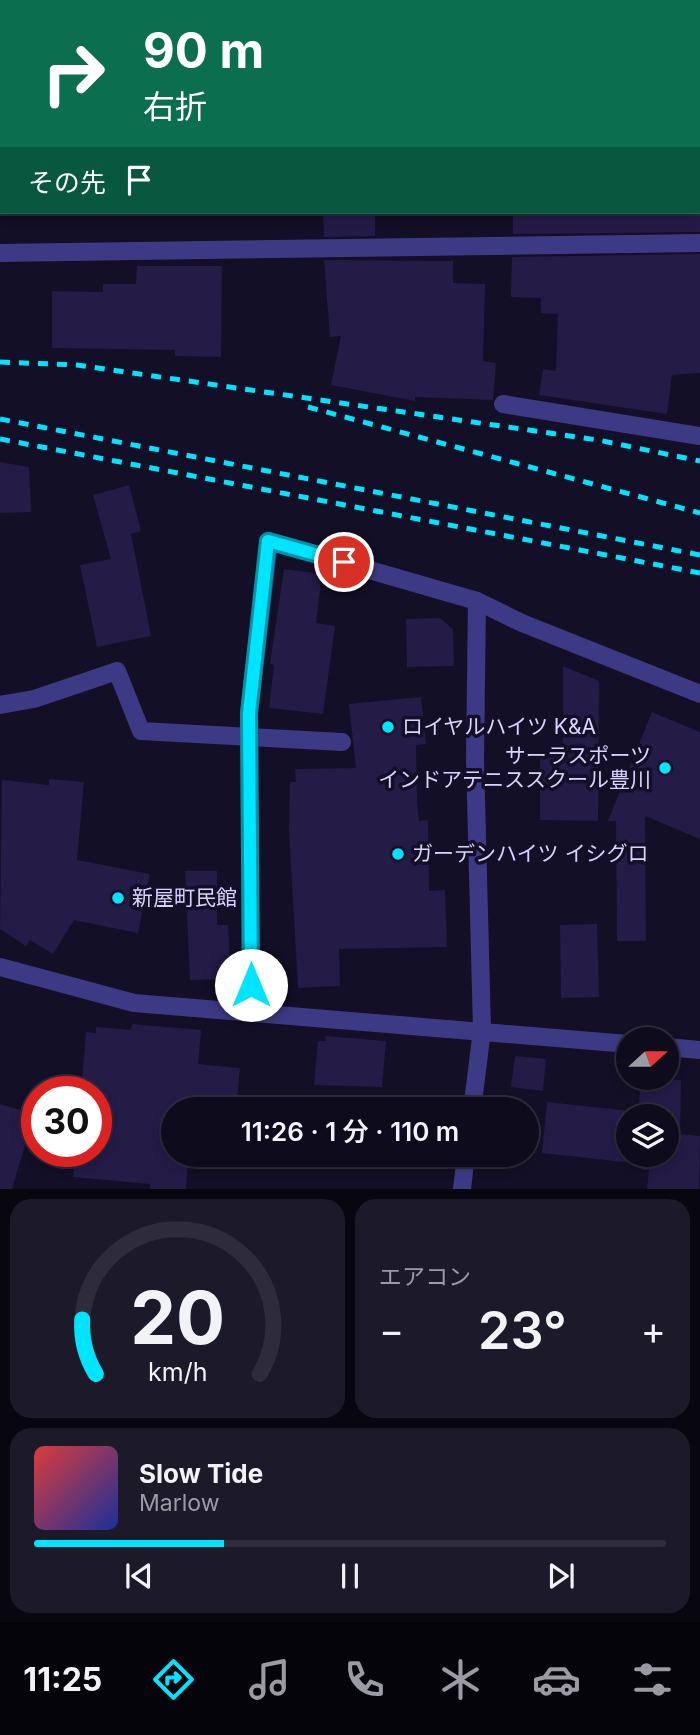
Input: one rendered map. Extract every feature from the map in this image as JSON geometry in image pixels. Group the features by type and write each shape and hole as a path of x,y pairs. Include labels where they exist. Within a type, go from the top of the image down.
{"street":[{"path":"0,253 700,243"},
{"path":"503,404 700,436"},
{"path":"251,1012 249,713 268,541 477,601 522,623 700,694"},
{"path":"474,1097 482,1030 475,759 477,601"},
{"path":"0,705 34,699 117,671 141,731 342,742"},
{"path":"0,967 134,1003 616,1043"},
{"path":"679,1048 700,1050"},
{"path":"462,1189 465,1167"}],"building":[{"path":"323,214 375,214 375,236 324,237"},
{"path":"513,214 700,214 700,232 513,234"},
{"path":"700,254 700,373 672,375 667,414 539,395 543,369 556,371 558,314 541,313 541,298 511,297 512,257"},
{"path":"324,260 453,261 453,283 485,284 483,361 496,363 493,400 415,397 415,401 331,385 341,336 330,337"},
{"path":"137,266 222,266 221,357 175,356 175,350 52,348 52,291 103,292 103,284 136,284"},
{"path":"0,462 29,467 31,512 0,513"},
{"path":"129,485 141,531 131,534 151,636 97,647 80,565 111,559 93,495"},
{"path":"284,569 322,574 316,623 335,626 323,714 269,708 274,665 270,664"},
{"path":"440,618 453,629 454,666 407,667 406,619"},
{"path":"563,666 599,681 598,821 540,820 540,757 563,757"},
{"path":"421,697 426,744 416,745 417,803 419,821 428,820 429,891 445,890 447,947 339,949 340,986 298,988 289,830 290,782 296,782 295,769 356,768 349,704"},
{"name":"サーラスポーツ インドアテニススクール豊川","path":"652,712 700,732 700,839 645,816 646,941 617,941 616,821 608,821"},
{"path":"49,779 84,782 77,860 150,874 138,933 74,920 53,954 30,940 26,946 0,929 2,780 49,785"},
{"path":"185,871 217,871 217,925 228,925 231,979 190,980"},
{"path":"597,924 599,997 561,998 560,925"},
{"path":"132,1024 201,1030 198,1064 240,1068 237,1097 161,1097 161,1167 187,1167 186,1189 150,1189 150,1184 73,1177 74,1167 112,1167 112,1076 82,1076 86,1032 96,1033 96,1027 131,1030"},
{"path":"325,1036 386,1041 382,1087 314,1085 318,1041 326,1041"},
{"path":"515,1056 546,1059 543,1091 511,1087"},
{"path":"681,1080 680,1134 700,1136 699,1189 647,1189 649,1170 642,1170 642,1167 679,1167 679,1104 639,1104 640,1090 679,1090"},
{"path":"547,1102 616,1110 616,1161 542,1153"},
{"path":"0,1104 21,1110 21,1158 12,1189 0,1189"}],"railway":[{"path":"0,362 77,365 598,440 700,461"},
{"path":"308,407 700,513"},
{"path":"0,419 700,555"},
{"path":"0,439 700,573"}],"place":[{"name":"ロイヤルハイツ K&A","path":"388,727"},
{"name":"サーラスポーツ インドアテニススクール豊川","path":"665,768"},
{"name":"ガーデンハイツ イシグロ","path":"398,854"},
{"name":"新屋町民館","path":"118,898"}],"route":[{"path":"251,985 249,713 268,541 344,562"}]}
